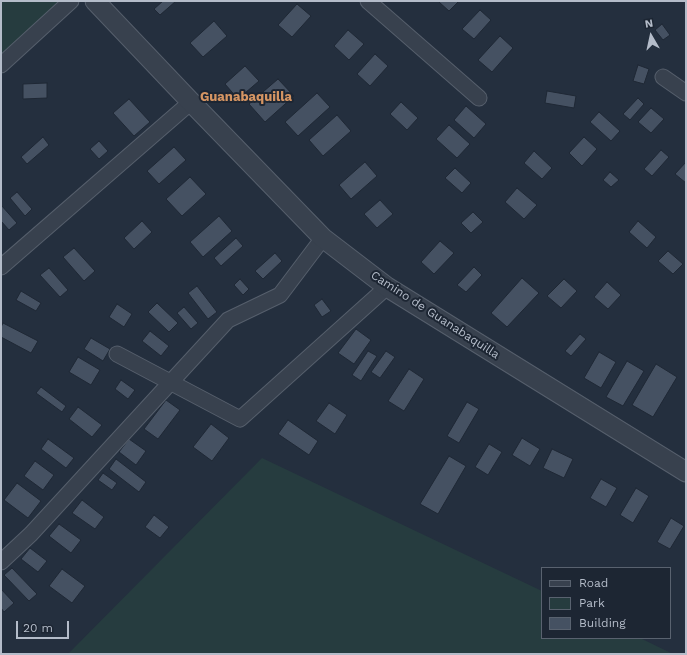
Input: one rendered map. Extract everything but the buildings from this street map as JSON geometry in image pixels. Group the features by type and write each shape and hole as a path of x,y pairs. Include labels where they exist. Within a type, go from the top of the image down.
{"street":[{"path":"1,65 70,1"},
{"name":"Camino de Guanabaquilla","path":"95,1 190,102 323,238 387,287 686,472"},
{"path":"368,1 479,98"},
{"path":"663,77 686,93"},
{"path":"1,267 190,102"},
{"path":"1,562 31,534 228,320 280,295 323,238"},
{"path":"117,354 169,383 240,419 387,287"}],"green space":[{"path":"1,1 70,1 1,63"},
{"path":"262,458 541,591 541,639 642,639 673,654 68,654"}],"district":[{"name":"Guanabaquilla","path":"246,97"}]}
